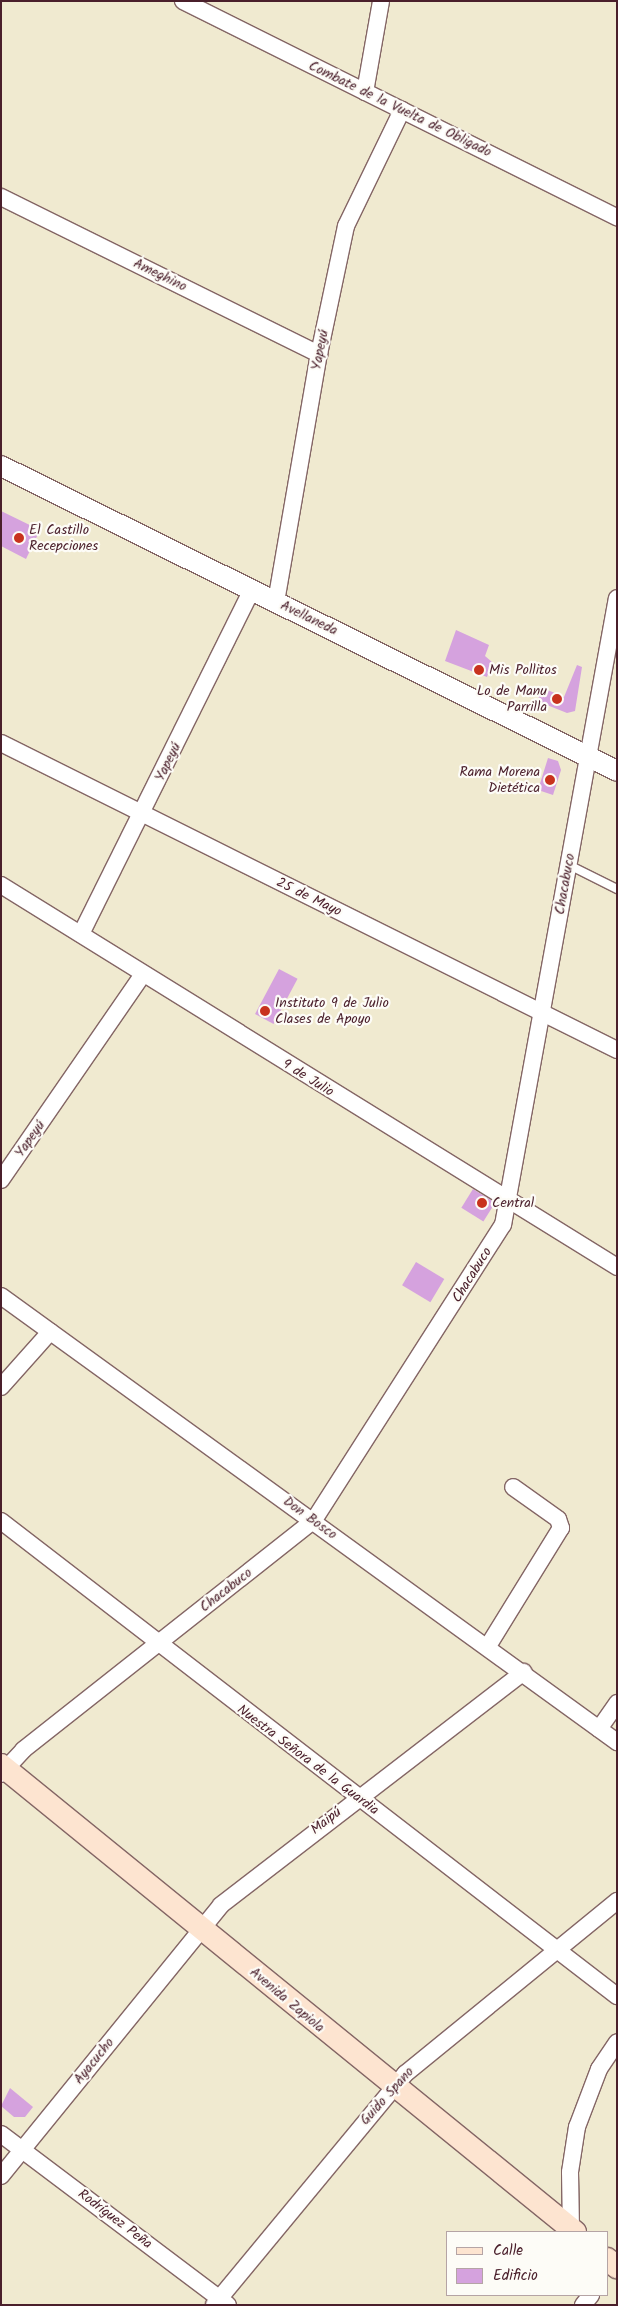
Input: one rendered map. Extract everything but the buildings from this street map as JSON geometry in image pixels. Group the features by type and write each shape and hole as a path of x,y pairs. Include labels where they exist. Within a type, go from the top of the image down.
{"main road":[{"name":"Avenida Zapiola","path":"2,1769 193,1936 392,2087 573,2230"}],"street":[{"name":"Combate de la Vuelta de Obligado","path":"183,1 617,217"},
{"path":"365,92 381,1"},
{"name":"Yapeyú","path":"276,602 318,354 351,210 402,110"},
{"name":"Ameghino","path":"1,197 318,354"},
{"name":"Avellaneda","path":"1,466 617,771"},
{"name":"Yapeyú","path":"81,934 252,590"},
{"name":"Chacabuco","path":"2,1769 314,1520 500,1230 510,1204 542,1012 617,598"},
{"name":"25 de Mayo","path":"1,742 617,1050"},
{"name":"9 de Julio","path":"1,885 510,1204 617,1267"},
{"name":"Yapeyú","path":"1,1180 143,974"},
{"name":"Don Bosco","path":"1,1296 524,1672 617,1742"},
{"path":"1,1387 50,1332"},
{"path":"488,1646 561,1528 558,1520 512,1487"},
{"name":"Nuestra Señora de la Guardia","path":"1,1521 356,1798 558,1949 617,1996"},
{"name":"Maipú","path":"193,1936 221,1905 356,1798 524,1672"},
{"path":"599,1729 617,1703"},
{"name":"Guido Spano","path":"220,2303 392,2087 617,1901"},
{"name":"Ayacucho","path":"1,2176 193,1936"},
{"path":"573,2230 570,2172 577,2127 599,2069 617,2042"},
{"name":"Rodríguez Peña","path":"1,2134 220,2303"}],"lane":[{"path":"569,865 617,889"}],"place":[{"name":"El Castillo Recepciones","path":"19,538"},
{"name":"Mis Pollitos","path":"479,670"},
{"name":"Lo de Manu Parrilla","path":"557,699"},
{"name":"Rama Morena Dietética","path":"550,780"},
{"name":"Instituto 9 de Julio Clases de Apoyo","path":"265,1011"},
{"name":"Central","path":"482,1203"}]}
